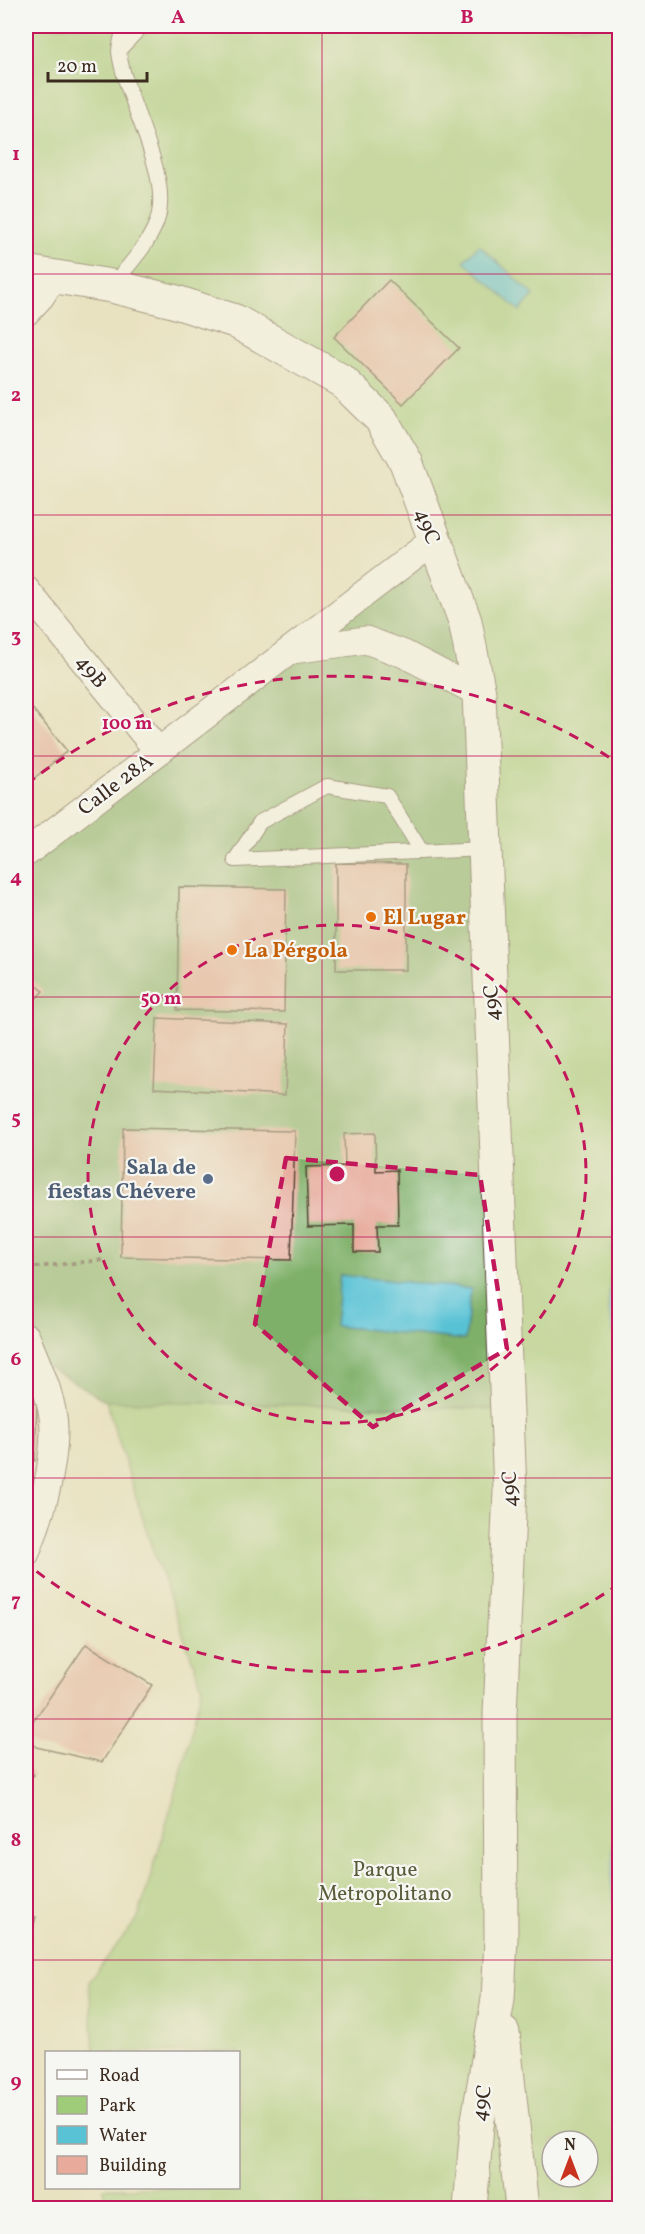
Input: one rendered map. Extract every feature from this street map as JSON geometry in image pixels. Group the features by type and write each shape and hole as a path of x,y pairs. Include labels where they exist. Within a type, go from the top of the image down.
{"street":[{"name":"49C","path":"39,275 111,286 235,321 342,381 381,419 406,462 433,541 465,621 479,693 510,1491 500,1714 501,1939 498,1999 477,2126 470,2208"},
{"path":"26,312 41,296 39,275"},
{"name":"Calle 28A","path":"26,852 433,541"},
{"name":"49B","path":"26,590 158,752"},
{"path":"290,650 366,640 404,654 479,693"},
{"path":"26,1337 48,1397 55,1432 42,1512 26,1553"},
{"name":"49C","path":"498,1999 522,2208"}],"lane":[{"path":"111,286 148,241 158,218 160,185 119,51 124,26"},
{"path":"119,51 142,26"},
{"path":"422,852 387,796 327,786 260,822 235,860 247,859 422,852 485,849"}],"path":[{"path":"26,1268 104,1260"}],"highlighted area":[{"path":"286,1158 480,1175 507,1349 373,1427 255,1324"}],"green space":[{"name":"Parque Metropolitano","path":"26,26 619,26 620,1164 608,1309 620,1354 620,1770 611,1881 620,1942 619,2208 105,2208 104,2189 240,2189 240,2051 94,2051 89,1981 138,1918 180,1778 202,1687 152,1548 106,1401 506,1409 479,693 381,419 235,321 53,277 26,311"},
{"path":"433,541 465,621 506,1409 106,1401 35,1359 26,1337 26,853"}],"water":[{"path":"479,245 534,295 520,311 464,261"},
{"path":"619,1164 619,1354 608,1309"},
{"path":"340,1275 471,1289 465,1340 335,1326"},
{"path":"619,1770 619,1942 611,1881"}],"building":[{"path":"389,280 459,348 403,404 334,337"},
{"path":"26,701 67,751 26,785"},
{"name":"El Lugar","path":"336,863 406,864 406,970 336,970"},
{"name":"La Pérgola","path":"179,887 286,889 284,1012 177,1010"},
{"path":"26,974 43,991 26,1010"},
{"path":"157,1018 288,1024 285,1095 154,1088"},
{"name":"Sala de fiestas Chévere","path":"123,1128 295,1131 291,1260 121,1257"},
{"path":"375,1133 376,1171 397,1170 398,1225 377,1225 378,1252 354,1252 354,1225 308,1226 306,1167 345,1166 344,1134"},
{"path":"26,1402 37,1404 35,1461 26,1460"},
{"path":"26,1489 38,1494 26,1524"},
{"path":"86,1644 152,1685 102,1762 36,1747 26,1737 26,1732"},
{"path":"26,1766 34,1775 26,1782"},
{"path":"26,1914 36,1917 26,1954"}],"place":[{"name":"El Lugar","path":"371,917"},
{"name":"La Pérgola","path":"232,950"},
{"name":"Sala de fiestas Chévere","path":"208,1179"}]}
